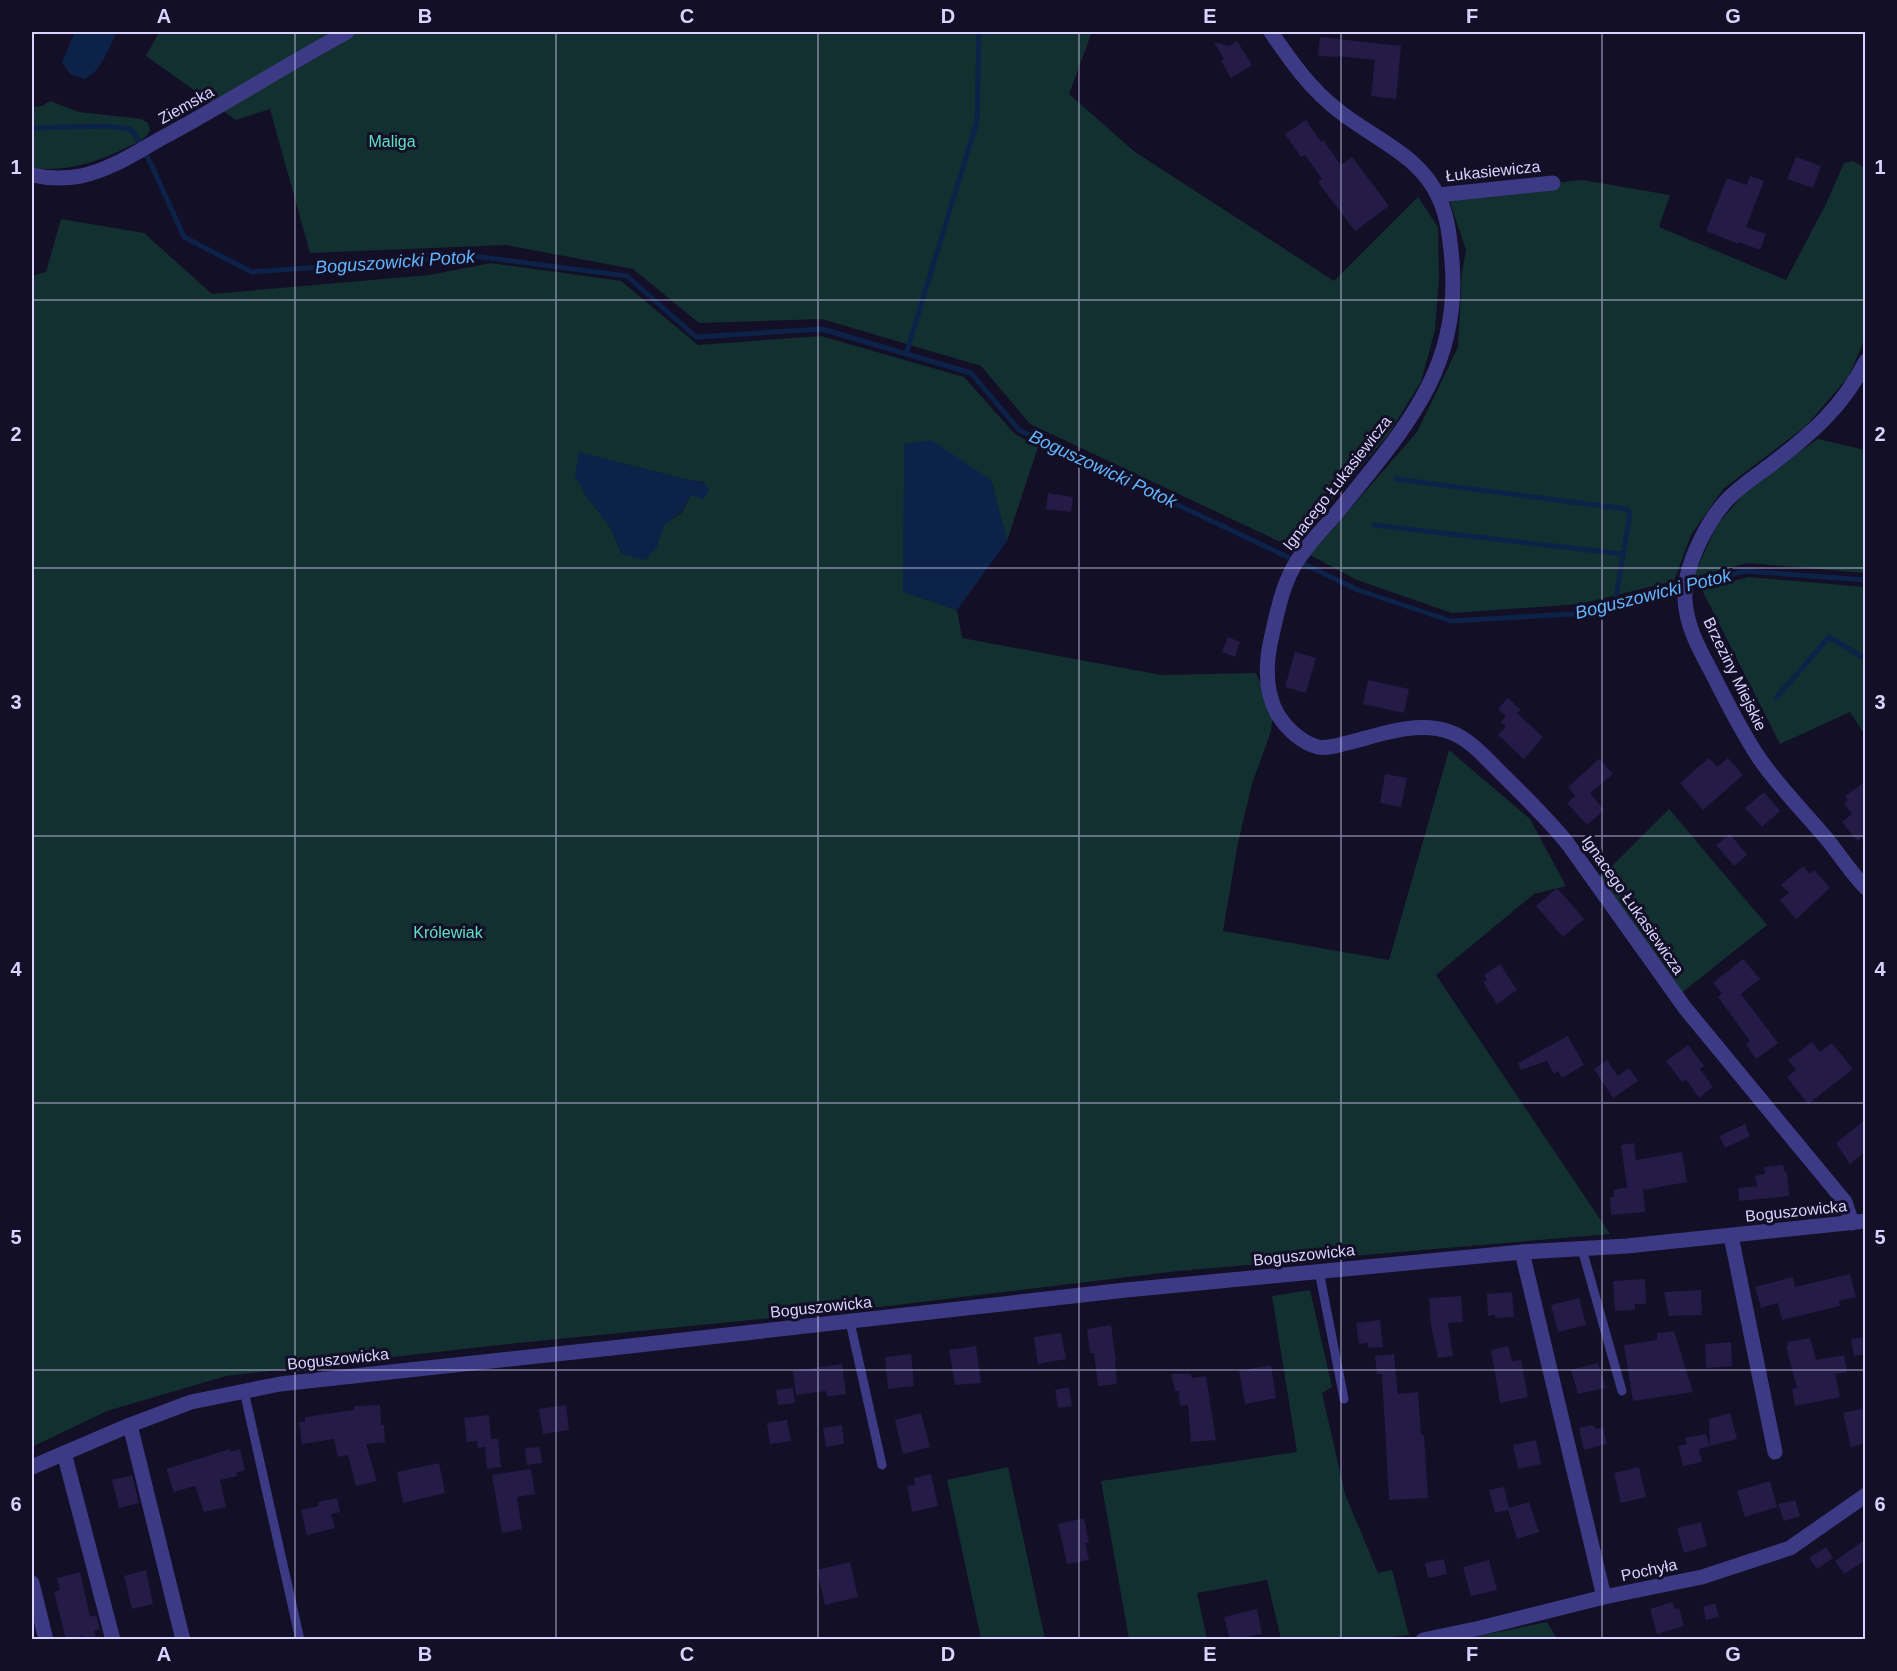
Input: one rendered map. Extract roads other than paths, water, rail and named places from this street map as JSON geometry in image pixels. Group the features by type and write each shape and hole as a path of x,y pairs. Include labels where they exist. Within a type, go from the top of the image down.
{"street":[{"name":"Ziemska","path":"32,175 59,179 82,176 122,161 207,115 347,32"},
{"name":"Ignacego Łukasiewicza","path":"1271,32 1299,71 1339,112 1420,168 1428,177 1438,195 1449,231 1454,277 1451,318 1444,352 1432,379 1407,422 1338,512 1307,547 1291,572 1277,615 1269,647 1267,667 1268,683 1278,714 1297,736 1319,747 1335,746 1399,730 1434,728 1457,735 1477,750 1550,822 1568,844 1685,1008 1859,1222"},
{"name":"Łukasiewicza","path":"1438,195 1553,183"},
{"name":"Brzeziny Miejskie","path":"1866,361 1829,416 1739,489 1718,510 1698,547 1685,585 1687,617 1696,642 1746,738 1776,781 1866,888"},
{"name":"Boguszowicka","path":"32,1467 191,1402 280,1384 1126,1290 1522,1252 1628,1246 1859,1222"},
{"name":"Boguszowicka","path":"1731,1236 1775,1452"},
{"path":"1522,1252 1604,1598"},
{"path":"130,1425 183,1640"},
{"path":"64,1453 113,1640"},
{"name":"Pochyła","path":"1424,1640 1604,1598 1702,1578 1790,1548 1866,1495"},
{"path":"32,1583 46,1640"}],"lane":[{"path":"1582,1248 1622,1391"},
{"path":"1319,1271 1344,1399"},
{"path":"850,1322 882,1465"},
{"path":"244,1391 300,1640"}],"water":[{"path":"75,32 117,32 100,65 84,79 70,74 62,62"},
{"path":"931,440 991,480 1007,541 957,610 903,592 904,444"},
{"path":"579,452 703,482 709,489 704,499 691,495 682,511 664,525 657,547 646,560 622,554 610,527 585,494 575,476"}],"waterway":[{"path":"906,354 977,121 979,32"},
{"name":"Boguszowicki Potok","path":"32,128 105,126 130,129 151,164 184,237 252,272 474,256 627,276 696,337 822,329 971,373 1019,430 1288,557"},
{"path":"1396,479 1626,509 1630,514 1623,554"},
{"path":"1374,525 1623,554 1615,604"},
{"name":"Boguszowicki Potok","path":"1306,565 1358,590 1451,621 1573,614 1745,571 1866,580"},
{"path":"1776,698 1829,637 1866,659"}],"park label":[{"name":"Maliga","path":"392,141"},
{"name":"Królewiak","path":"448,932"}]}
